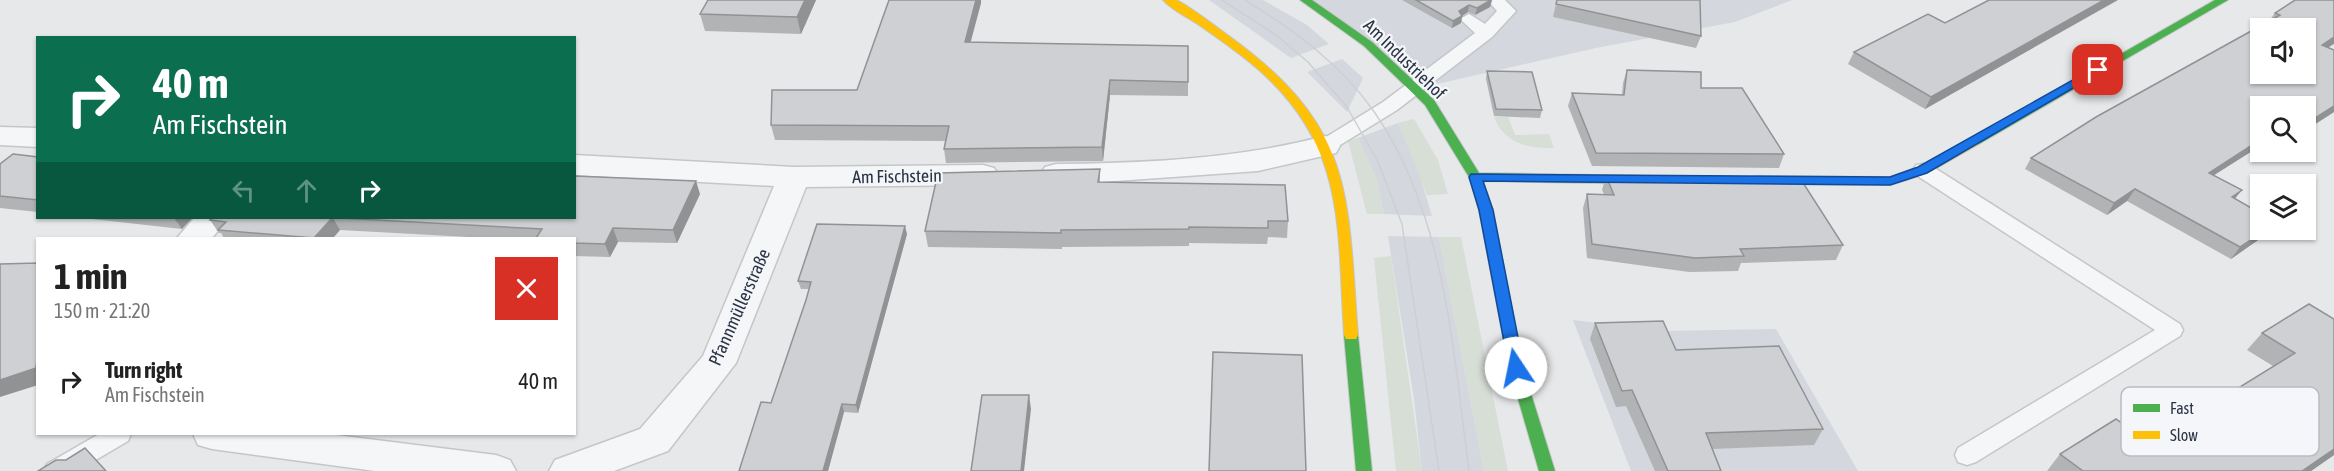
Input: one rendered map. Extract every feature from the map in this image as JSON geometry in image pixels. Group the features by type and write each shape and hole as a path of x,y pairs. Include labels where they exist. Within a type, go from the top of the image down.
{"main road":[{"path":"1168,0 1221,36 1277,84 1298,106 1325,146 1332,166 1342,230 1364,471"},
{"name":"Am Industriehof","path":"1305,0 1368,44 1430,103 1476,177 1486,210 1516,368 1547,471"},
{"path":"1740,180 1890,181 1923,170 2223,0"},
{"path":"1476,177 1669,180"}],"street":[{"path":"0,136 36,138"},
{"name":"Am Fischstein","path":"576,165 794,177 1097,174 1253,162 1305,153 1325,146"},
{"name":"Pfannmüllerstraße","path":"569,471 654,440 718,363 794,177"},
{"path":"194,237 212,219"},
{"path":"220,435 496,471"}],"lane":[{"path":"1325,146 1415,88 1486,33 1508,5"},
{"path":"1469,19 1486,33"},
{"path":"1923,170 2172,330 1967,455"},
{"path":"56,471 117,435"}],"shaded area":[{"path":"1209,0 1263,0 1307,25 1329,44 1291,58"},
{"path":"1305,0 1792,0 1735,22 1596,48 1415,89"},
{"path":"1342,59 1363,78 1347,112 1307,72"},
{"path":"1494,117 1508,117 1515,135 1549,134 1554,148 1518,143 1504,133"},
{"path":"1414,119 1438,160 1448,194 1427,195 1398,123"},
{"path":"1398,123 1418,170 1432,216 1384,214 1377,181 1358,138"},
{"path":"1358,138 1377,181 1384,214 1367,214 1348,141"},
{"path":"1388,236 1439,237 1484,471 1422,471 1414,399"},
{"path":"1439,237 1461,237 1508,471 1484,471"},
{"path":"1391,256 1422,471 1396,471 1374,258"},
{"path":"1573,320 1665,331 1776,329 1858,471 1631,471"}],"building":[{"path":"708,0 805,0 797,17 700,14"},
{"path":"889,0 976,0 965,42 1188,46 1188,82 1110,80 1102,147 944,149 949,126 771,125 772,90 857,90"},
{"path":"1416,0 1491,0 1477,8 1469,5 1459,11 1462,16 1453,21"},
{"path":"1557,0 1700,0 1701,36 1556,4"},
{"path":"1989,0 2104,0 1931,97 1854,52 1928,14 1945,23"},
{"path":"2295,0 2334,0 2334,37 2322,45 2334,50 2334,106 2316,118 2316,96 2250,96 2250,146 2209,173 2242,190 2232,197 2250,207 2250,240 2240,247 2135,189 2114,203 2031,158 2096,117 2250,32 2250,84 2316,84 2316,18 2275,18 2280,15 2275,13"},
{"path":"1627,70 1701,72 1701,88 1742,88 1784,154 1596,153 1572,93 1624,95"},
{"path":"1487,71 1532,72 1542,110 1496,109"},
{"path":"13,154 36,157 36,200 0,196 0,164"},
{"path":"1100,169 1098,182 1285,185 1288,221 1268,221 1268,228 1061,230 1061,233 925,231 938,173"},
{"path":"576,176 696,181 673,230 613,228 605,244 576,243 576,237 537,237 542,229 358,219 576,219"},
{"path":"1606,176 1800,178 1843,245 1740,249 1744,256 1695,258 1592,244 1587,194 1614,195"},
{"path":"331,219 315,237 218,230 226,222 210,220"},
{"path":"817,224 905,226 856,405 842,404 823,471 739,471 761,402 771,403 806,300 811,282 798,281"},
{"path":"36,263 36,368 0,380 0,264"},
{"path":"2309,304 2334,319 2334,449 2302,471 2083,471 2060,454 2116,419 2121,423 2121,456 2319,456 2319,387 2240,387 2295,353 2262,333"},
{"path":"1663,321 1676,350 1779,346 1823,429 1706,433 1721,471 1668,471 1632,390 1622,391 1595,323"},
{"path":"1213,352 1302,355 1306,471 1209,471"},
{"path":"982,395 1029,395 1021,471 971,471"},
{"path":"85,448 106,471 38,471 56,460 66,460"}],"tram line":[{"path":"1222,0 1276,35 1308,62 1347,107 1378,162 1402,224 1439,471"},
{"path":"1245,0 1299,36 1348,79 1375,113 1399,153 1432,240 1443,286 1458,379 1469,471"}],"traffic: fast":[{"path":"1305,0 1368,44 1430,103 1475,177 1486,210 1516,368 1547,471"},
{"path":"1975,141 2223,0"},
{"path":"1475,177 1650,180"},
{"path":"1351,335 1364,471"}],"traffic: slow":[{"path":"1168,0 1240,49 1263,68 1304,111 1319,135 1331,162 1341,204 1351,335"},
{"path":"1756,180 1891,181 1923,170 1975,141"}],"route":[{"path":"1516,368 1486,210 1476,177 1890,181 1923,170 2098,70"}]}
